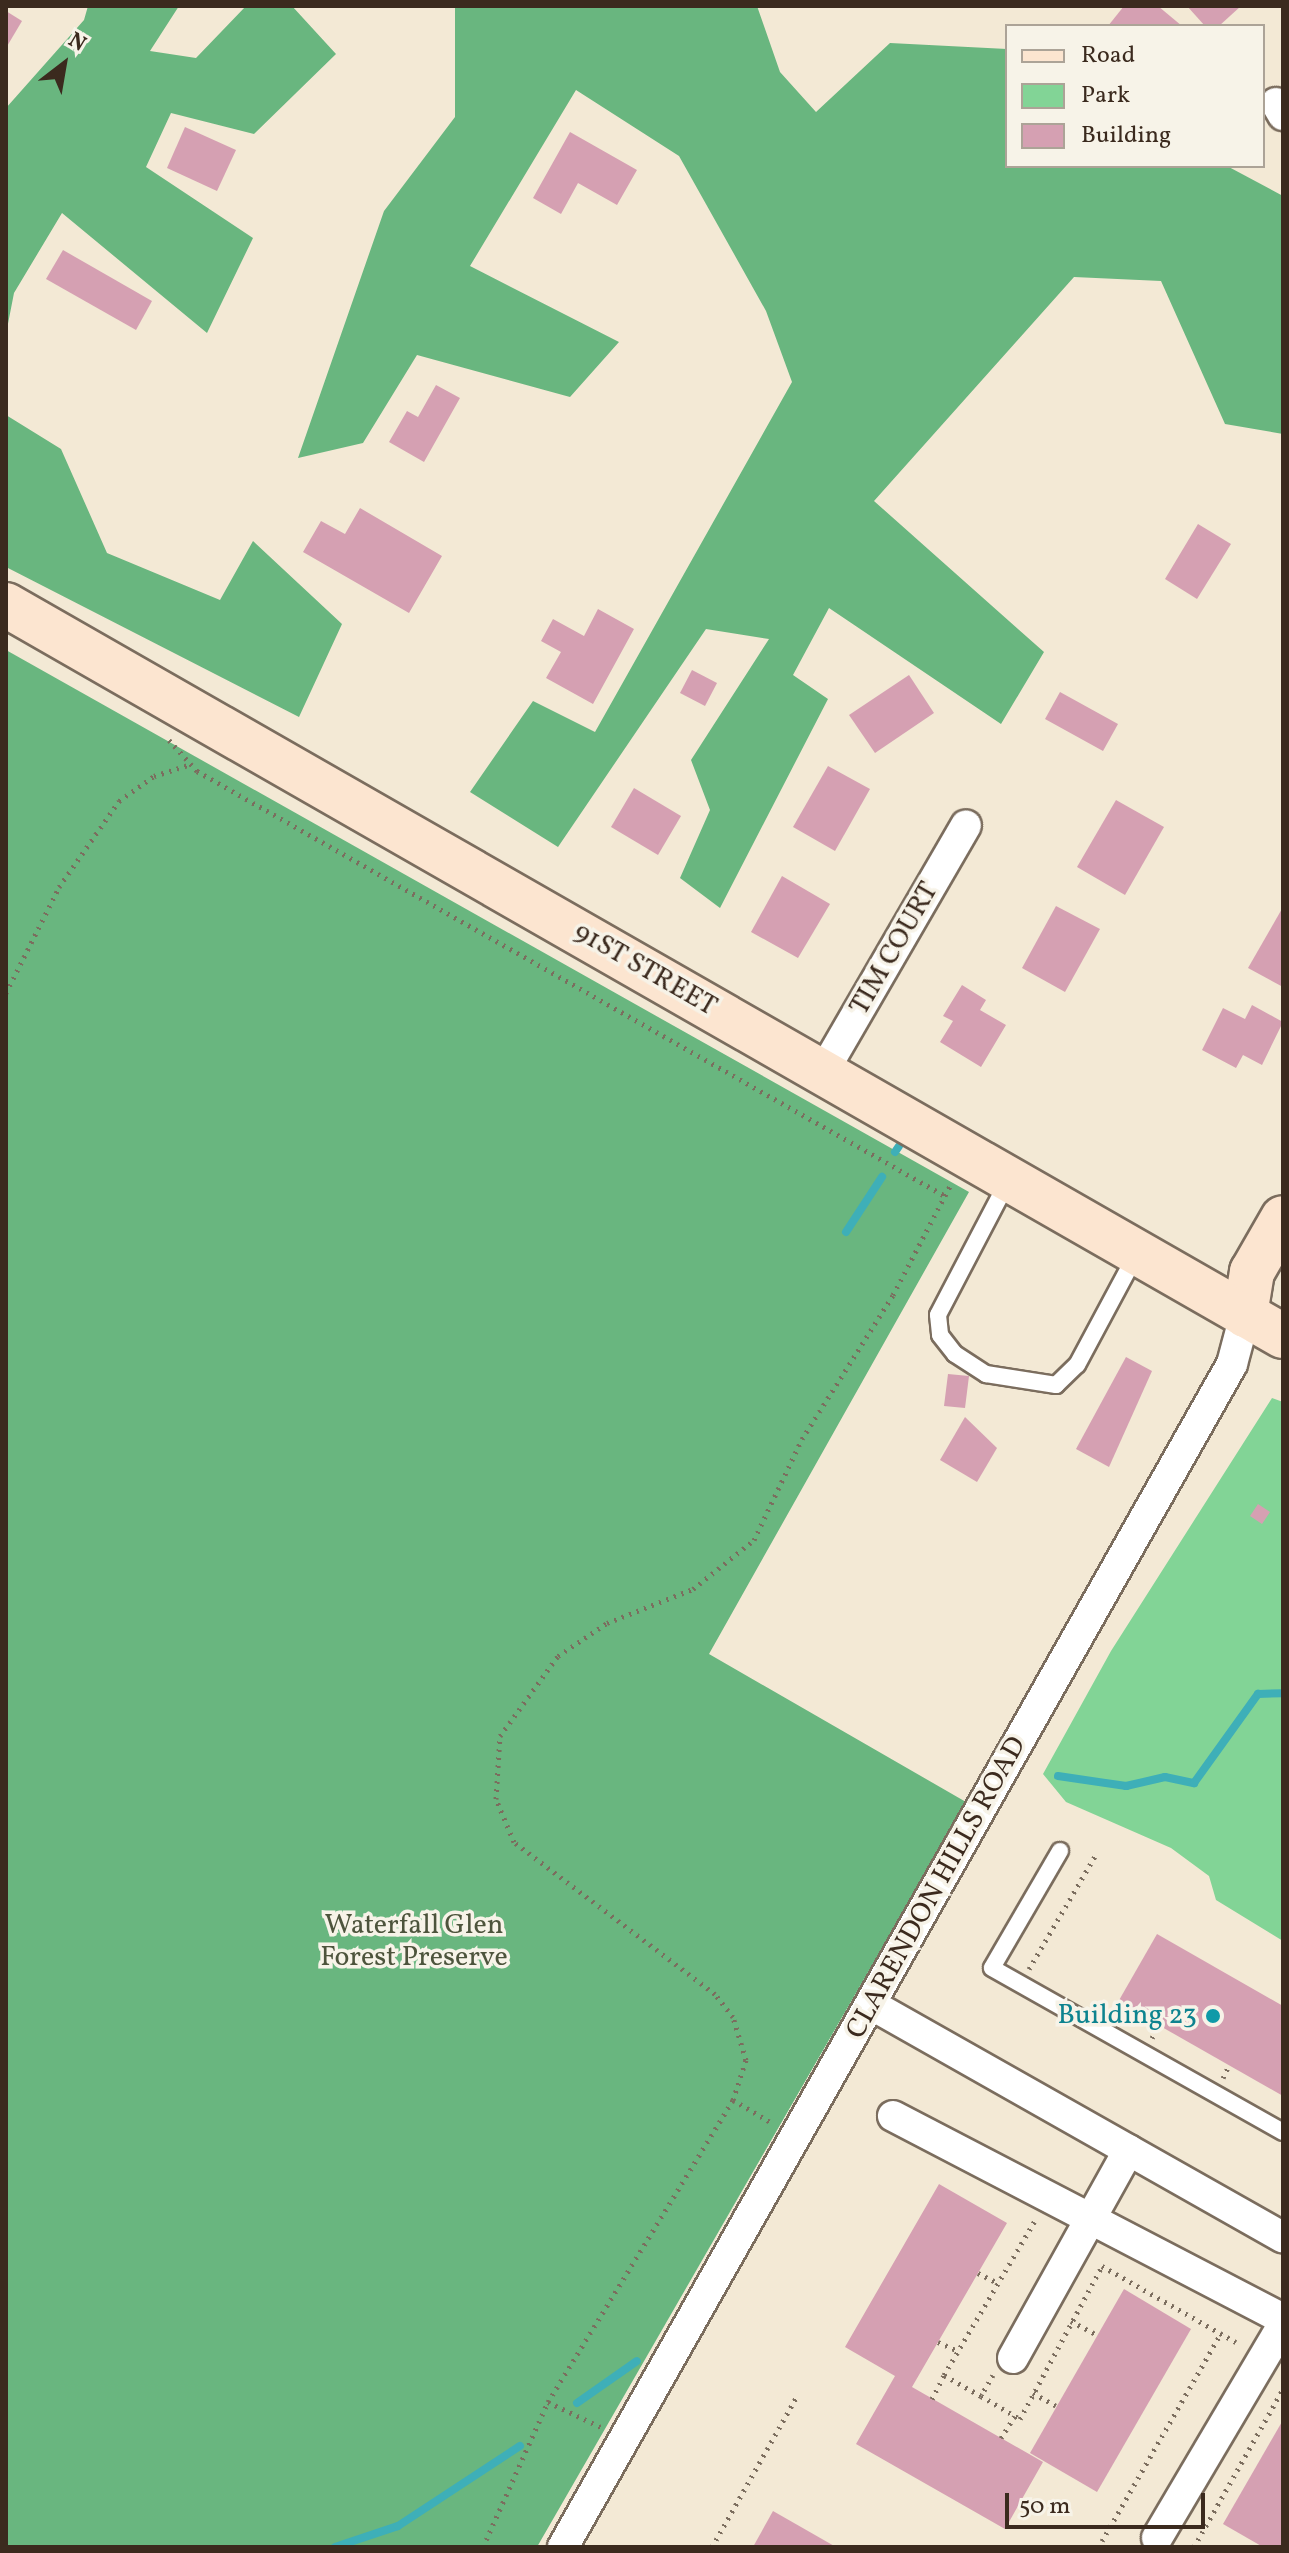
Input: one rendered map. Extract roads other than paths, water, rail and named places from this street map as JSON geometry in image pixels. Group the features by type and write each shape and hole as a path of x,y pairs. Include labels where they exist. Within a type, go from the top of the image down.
{"main road":[{"name":"91ST STREET","path":"6,605 1283,1336"},
{"name":"CLARENDON HILLS ROAD","path":"1245,1315 1252,1272 1283,1218"}],"street":[{"name":"TIM COURT","path":"823,1072 966,825"},
{"name":"CLARENDON HILLS ROAD","path":"563,2547 1232,1364 1245,1315"},
{"path":"872,2005 1283,2238"},
{"path":"893,2116 1092,2216 1283,2322 1157,2538"},
{"path":"1004,2364 1129,2150"}],"lane":[{"path":"1009,1180 938,1315 940,1335 955,1354 986,1374 1056,1385 1077,1365 1137,1253"},
{"path":"1060,1851 992,1968 1283,2132"}],"waterway":[{"path":"895,1152 899,1146"},
{"path":"846,1232 882,1177"},
{"path":"1058,1776 1126,1786 1165,1777 1194,1783 1258,1694 1283,1693"},
{"path":"577,2403 637,2361"},
{"path":"335,2547 398,2526 520,2446"}],"place":[{"name":"Building 23","path":"1213,2016"}],"park label":[{"name":"Waterfall Glen Forest Preserve","path":"414,1942"}]}
